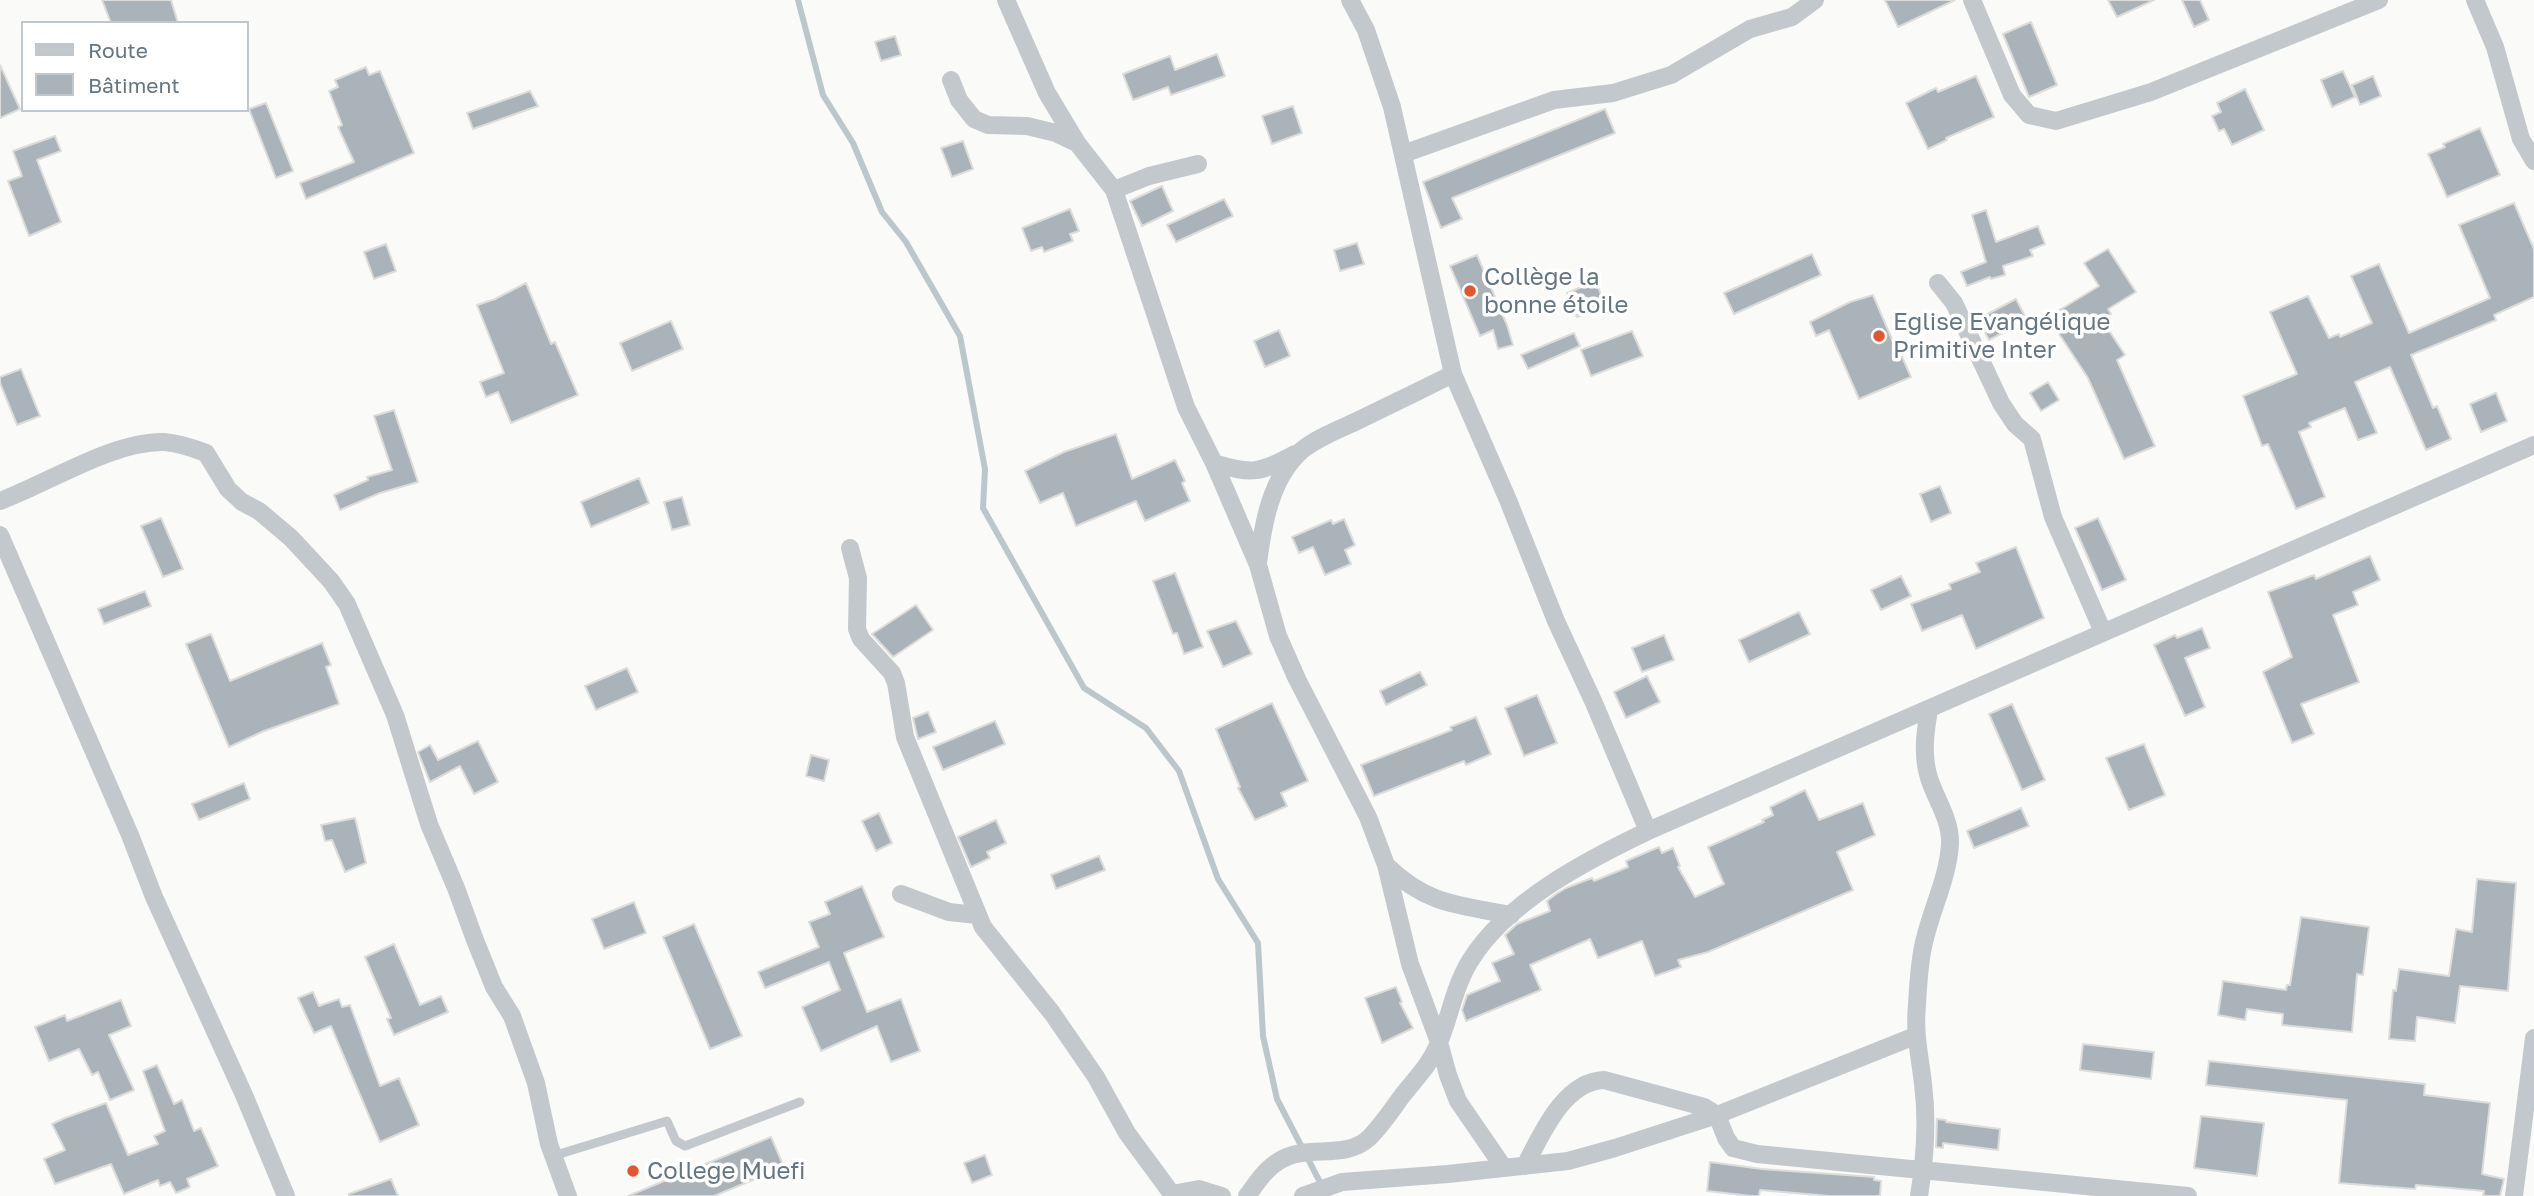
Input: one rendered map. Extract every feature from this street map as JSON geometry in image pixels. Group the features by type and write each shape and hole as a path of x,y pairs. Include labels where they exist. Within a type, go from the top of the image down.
{"street":[{"path":"1006,0 1047,93 1077,143 1114,190 1186,407 1214,463 1258,565 1278,636 1297,679 1368,817 1386,865 1410,964 1458,1101 1504,1168"},
{"path":"1350,0 1366,30 1392,107 1453,374 1508,500 1556,621 1648,831"},
{"path":"1403,154 1554,100 1613,93 1671,75 1750,29 1792,17 1815,0"},
{"path":"1972,0 2012,95 2029,115 2056,121 2151,92 2379,0"},
{"path":"2475,0 2495,47 2521,139 2534,161"},
{"path":"951,80 959,100 974,118 988,125 1027,126 1049,131 1077,143"},
{"path":"1114,190 1149,176 1198,164"},
{"path":"1938,283 1954,303 2001,403 2015,424 2032,439 2053,517 2103,632"},
{"path":"1214,463 1243,472 1263,470 1453,374"},
{"path":"0,501 96,458 144,444 178,444 206,453 228,489 242,502 274,522 331,581 347,604 376,668 429,824 494,987 512,1016 536,1083 542,1119 568,1196"},
{"path":"1247,1196 1265,1173 1279,1161 1296,1153 1349,1149 1366,1141 1378,1129 1427,1068 1439,1042 1454,994 1469,962 1483,941 1511,915 1570,871 1648,831 2534,445"},
{"path":"1258,565 1263,522 1270,501 1281,477 1301,451"},
{"path":"0,535 154,897 244,1095 286,1196"},
{"path":"850,548 858,578 857,629 861,639 892,673 905,737 977,915 989,937 1075,1045 1097,1077 1128,1133 1172,1194 1199,1189 1222,1196"},
{"path":"1919,1196 1926,1124 1915,1036 1923,947 1947,863 1950,841 1946,819 1930,780 1925,758 1924,739 1929,710"},
{"path":"1386,865 1403,881 1423,894 1441,901 1511,915"},
{"path":"901,894 949,912 977,915"},
{"path":"1303,1196 1342,1182 1568,1161 1717,1115 1915,1036"},
{"path":"2514,1196 2532,1074 2534,1038"},
{"path":"1525,1166 1550,1118 1582,1086 1591,1081 1604,1080 1704,1107 1717,1115 1733,1148 1745,1151 1805,1160 1923,1169 2179,1196"}],"lane":[{"path":"553,1156 667,1121 676,1140 685,1146 800,1102"}],"building":[{"path":"102,0 171,0 177,21 110,21"},
{"path":"1885,0 1955,0 1898,27"},
{"path":"2108,0 2154,0 2117,17"},
{"path":"2182,0 2200,0 2209,20 2194,27"},
{"path":"2031,22 2057,85 2029,97 2003,34"},
{"path":"895,36 901,55 881,61 875,42"},
{"path":"1217,54 1225,76 1171,95 1168,87 1133,100 1123,74 1170,56 1175,70"},
{"path":"0,65 20,109 0,118"},
{"path":"366,67 369,75 380,71 414,153 306,199 300,183 354,162 338,127 342,125 329,91 338,87 335,80"},
{"path":"2343,71 2355,97 2332,107 2321,80"},
{"path":"1976,76 1994,117 1928,149 1906,103 1936,88 1938,92"},
{"path":"2373,76 2381,96 2360,105 2352,85"},
{"path":"2245,89 2264,130 2232,145 2224,129 2219,131 2212,116 2221,112 2217,103"},
{"path":"530,91 538,106 473,129 467,113"},
{"path":"266,103 293,171 276,178 249,109"},
{"path":"1293,106 1302,133 1272,144 1262,116"},
{"path":"1605,109 1615,133 1452,198 1462,219 1441,228 1423,182"},
{"path":"2480,128 2500,175 2447,197 2428,154 2445,147 2443,144"},
{"path":"55,136 61,151 37,160 61,222 29,236 8,181 22,176 13,151"},
{"path":"963,141 973,169 952,177 941,148"},
{"path":"1162,186 1173,211 1142,226 1130,201"},
{"path":"1224,199 1233,216 1176,242 1167,225"},
{"path":"2514,203 2534,249 2534,297 2494,315 2496,320 2411,355 2433,408 2437,406 2451,439 2426,450 2390,367 2355,382 2377,433 2358,440 2345,408 2309,423 2311,427 2299,432 2325,497 2296,509 2268,444 2262,446 2243,396 2297,374 2270,312 2308,296 2329,338 2339,334 2340,337 2372,323 2351,276 2379,264 2409,333 2490,298 2459,225"},
{"path":"1070,209 1079,231 1070,234 1073,241 1044,252 1042,247 1031,251 1022,228"},
{"path":"1986,210 1996,242 2038,226 2045,244 2030,250 2033,256 2003,266 2005,275 1991,279 1990,277 1967,286 1961,272 1986,262 1972,215"},
{"path":"1357,243 1364,264 1340,271 1334,250"},
{"path":"386,244 396,271 374,279 364,252"},
{"path":"2108,249 2136,292 2108,309 2111,314 2102,320 2125,355 2117,360 2155,446 2124,459 2088,378 2048,317 2099,286 2084,263"},
{"path":"1812,254 1821,275 1734,314 1724,293"},
{"path":"1477,255 1513,345 1498,349 1493,330 1480,336 1450,266"},
{"path":"1596,281 1605,306 1577,317 1567,293"},
{"path":"526,283 551,344 555,342 578,395 511,423 498,392 486,397 480,382 504,373 477,305"},
{"path":"1873,295 1911,377 1859,399 1829,330 1816,336 1810,322 1850,302"},
{"path":"2016,299 2027,320 1989,340 1978,319"},
{"path":"671,321 683,349 632,371 620,343"},
{"path":"1279,330 1290,356 1265,367 1254,341"},
{"path":"1632,331 1643,356 1591,376 1581,350"},
{"path":"1574,333 1580,346 1528,369 1521,355"},
{"path":"21,369 40,416 17,425 0,377"},
{"path":"2048,382 2059,400 2041,411 2030,393"},
{"path":"2496,393 2507,421 2481,432 2470,404"},
{"path":"394,410 418,482 380,493 340,510 334,495 368,480 367,477 392,470 374,416"},
{"path":"1116,434 1132,479 1175,460 1185,481 1182,483 1190,501 1145,521 1136,501 1076,526 1063,493 1040,503 1025,471 1064,452"},
{"path":"639,478 649,503 591,527 581,502"},
{"path":"1940,486 1951,513 1931,522 1920,494"},
{"path":"682,497 690,525 672,530 664,502"},
{"path":"161,518 183,569 163,577 141,526"},
{"path":"2098,518 2126,580 2102,590 2075,528"},
{"path":"1344,519 1355,545 1345,550 1351,564 1325,575 1313,547 1299,553 1292,537 1331,520 1333,524"},
{"path":"2016,547 2044,618 1976,649 1962,615 1922,631 1911,604 1951,589 1949,584 1980,572 1976,563"},
{"path":"2370,556 2380,580 2353,592 2358,605 2333,615 2359,682 2301,704 2314,734 2292,743 2263,672 2292,657 2268,592 2314,575 2316,579"},
{"path":"1175,573 1203,647 1184,654 1177,633 1173,634 1153,581"},
{"path":"1901,576 1911,596 1881,610 1871,590"},
{"path":"145,591 151,606 104,624 98,609"},
{"path":"916,605 933,630 893,657 872,634"},
{"path":"1799,612 1810,634 1749,662 1739,640"},
{"path":"1236,621 1252,654 1223,667 1207,631"},
{"path":"2202,628 2210,648 2185,658 2205,707 2185,716 2154,645 2175,635 2177,638"},
{"path":"211,634 230,681 322,643 331,665 326,667 339,704 264,731 229,747 186,644"},
{"path":"1664,635 1674,660 1642,672 1632,648"},
{"path":"627,668 638,692 596,710 585,686"},
{"path":"1420,672 1427,685 1386,705 1380,691"},
{"path":"1647,676 1660,702 1626,718 1614,692"},
{"path":"1537,695 1557,743 1524,756 1505,708"},
{"path":"1272,703 1308,781 1281,793 1287,806 1255,820 1238,788 1240,787 1216,729"},
{"path":"2012,704 2045,780 2022,790 1989,714"},
{"path":"928,712 936,732 918,739 913,718"},
{"path":"1476,717 1491,754 1466,765 1464,761 1374,796 1361,765 1452,730 1450,727"},
{"path":"995,721 1005,744 943,770 933,747"},
{"path":"478,741 498,782 474,794 460,766 430,782 418,752 430,745 438,760"},
{"path":"2144,744 2165,795 2129,810 2106,758"},
{"path":"811,755 829,760 824,781 806,776"},
{"path":"244,783 250,799 199,820 192,804"},
{"path":"1805,790 1819,820 1863,803 1875,835 1837,852 1853,890 1708,952 1678,960 1681,967 1655,976 1642,941 1598,958 1590,939 1530,965 1541,990 1466,1021 1462,1010 1467,995 1500,981 1492,963 1514,954 1505,935 1517,924 1550,911 1547,901 1556,894 1592,878 1594,881 1628,867 1626,861 1659,847 1662,853 1673,848 1680,866 1678,867 1695,897 1724,884 1708,847 1764,822 1762,820 1773,815 1770,807"},
{"path":"2021,808 2029,826 1974,848 1967,831"},
{"path":"879,813 892,843 876,851 862,821"},
{"path":"355,818 366,863 345,872 332,840 325,841 321,825"},
{"path":"996,820 1006,843 987,852 990,858 971,867 958,837"},
{"path":"1099,856 1105,870 1056,889 1051,875"},
{"path":"2477,879 2516,883 2508,991 2460,986 2455,1023 2417,1017 2415,1041 2389,1039 2393,990 2396,991 2399,969 2449,976 2456,929 2472,932"},
{"path":"862,886 884,937 844,953 867,1012 901,999 920,1051 891,1062 877,1026 821,1051 802,1007 840,990 829,962 765,988 758,972 819,947 809,922 830,914 825,902"},
{"path":"634,902 646,933 604,949 592,919"},
{"path":"2301,917 2369,927 2363,975 2357,974 2352,1032 2282,1025 2283,1014 2247,1009 2245,1020 2218,1015 2223,981 2286,990 2287,985 2290,985"},
{"path":"694,924 742,1036 710,1049 663,937"},
{"path":"394,944 420,1005 441,996 448,1012 394,1035 387,1019 391,1018 365,957"},
{"path":"1396,987 1402,1002 1400,1003 1413,1028 1382,1043 1365,998"},
{"path":"313,992 319,1006 339,999 342,1007 350,1005 380,1086 399,1078 419,1125 380,1142 331,1026 314,1033 298,998"},
{"path":"121,1000 131,1026 109,1035 134,1090 110,1100 98,1072 92,1075 79,1049 49,1061 35,1027 65,1015 67,1021"},
{"path":"2083,1044 2154,1052 2151,1079 2080,1070"},
{"path":"2209,1061 2425,1084 2424,1095 2490,1103 2482,1174 2504,1179 2500,1196 2483,1196 2484,1191 2416,1185 2415,1189 2339,1183 2347,1100 2206,1085"},
{"path":"157,1065 174,1104 182,1100 194,1131 201,1128 218,1166 187,1179 190,1187 176,1193 170,1182 160,1186 158,1180 124,1194 111,1164 55,1184 44,1159 65,1150 52,1124 65,1118 106,1103 128,1155 158,1144 154,1136 165,1131 143,1071"},
{"path":"2201,1116 2264,1123 2257,1176 2194,1168"},
{"path":"1937,1119 2000,1129 1998,1150 1943,1143 1943,1148 1936,1147"},
{"path":"771,1137 784,1167 714,1196 628,1196"},
{"path":"985,1155 992,1175 972,1183 964,1163"},
{"path":"1710,1162 1762,1169 1874,1177 1874,1180 1881,1181 1880,1196 1830,1196 1760,1190 1759,1196 1752,1196 1707,1191"},
{"path":"391,1179 398,1196 349,1196 349,1194"}],"waterway":[{"path":"798,0 823,95 853,143 882,212 906,242 960,336 985,469 983,508 1084,688 1146,728 1179,771 1218,879 1258,943 1263,1036 1277,1099 1323,1188"}],"place":[{"name":"Collège la bonne étoile","path":"1470,291"},
{"name":"Eglise Evangélique Primitive Inter","path":"1879,336"},
{"name":"College Muefi","path":"633,1171"}]}
